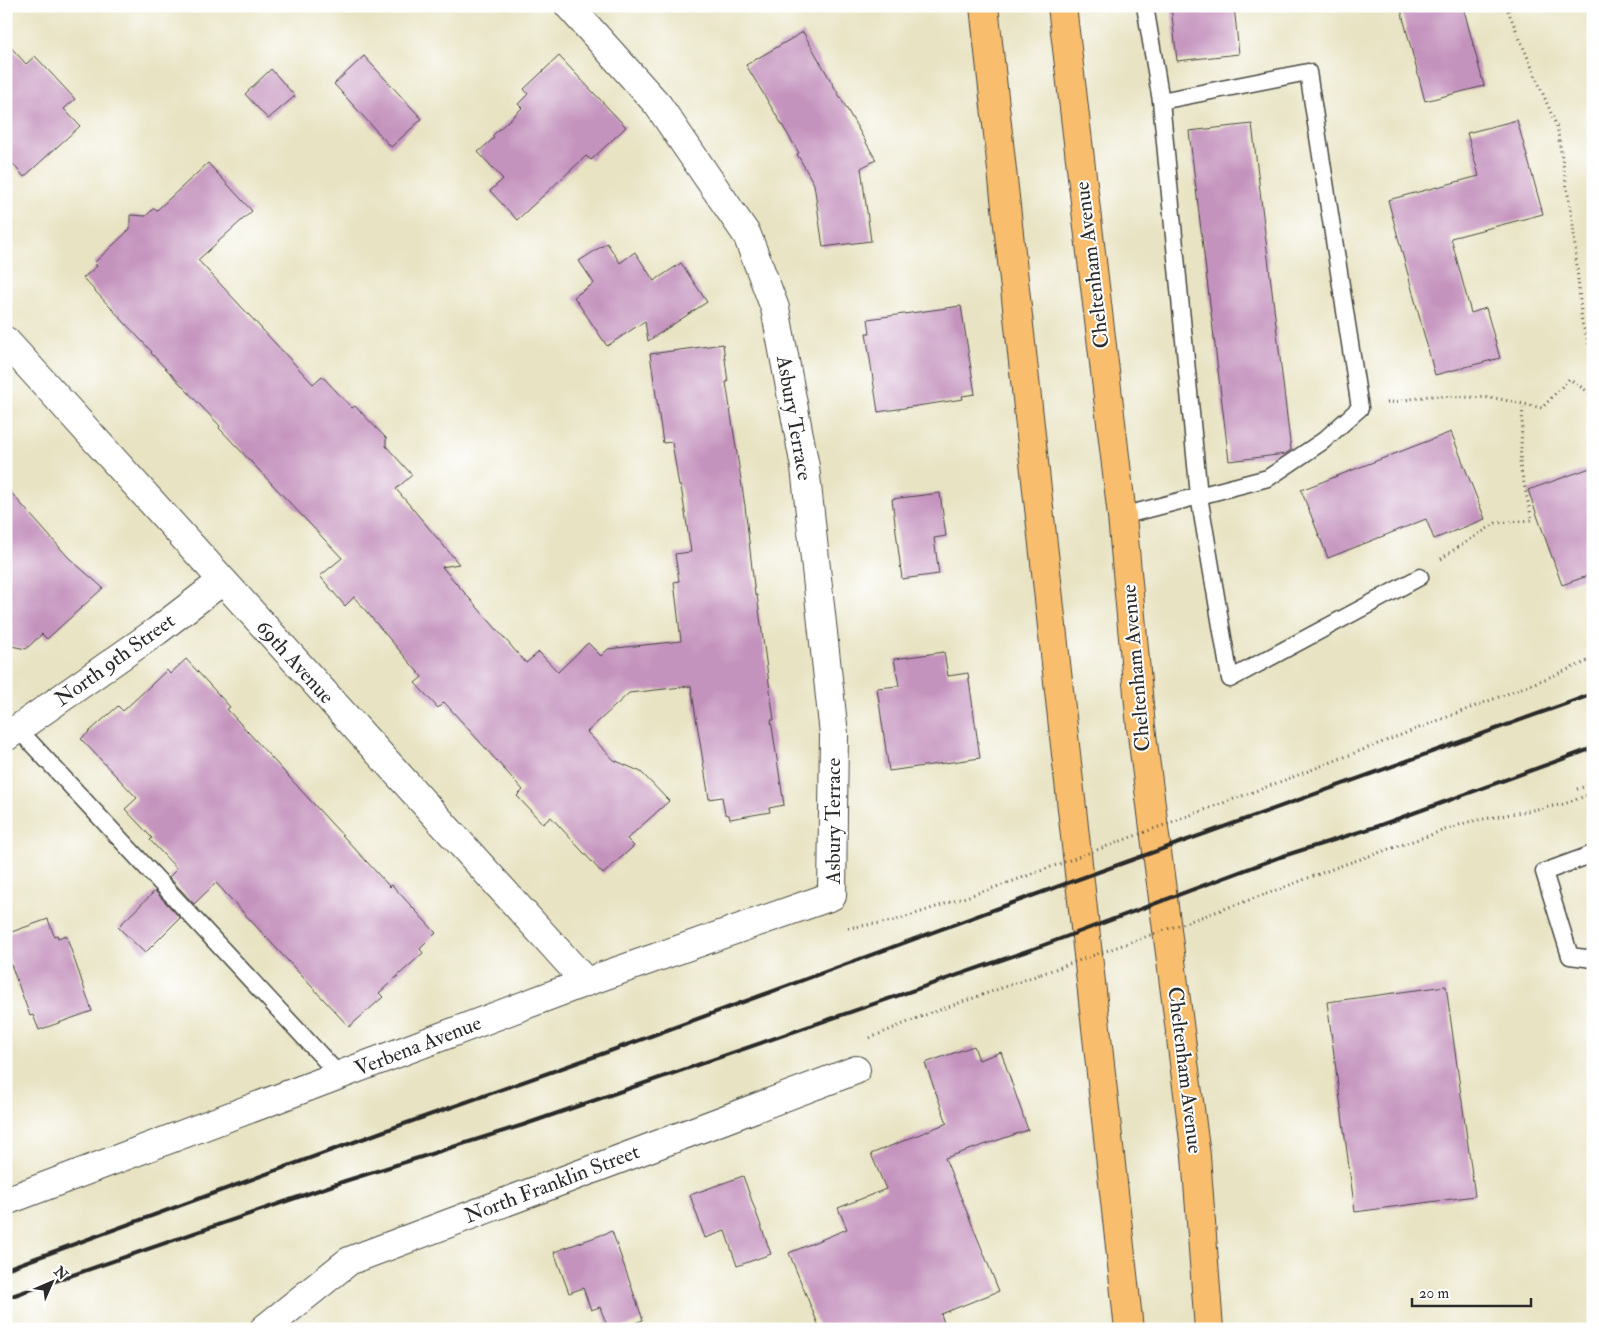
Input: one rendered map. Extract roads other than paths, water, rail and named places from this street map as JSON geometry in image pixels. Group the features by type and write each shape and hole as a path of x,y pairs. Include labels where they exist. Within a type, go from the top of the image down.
{"highway":[{"path":"984,6 1129,1329"},
{"name":"Cheltenham Avenue","path":"1062,6 1122,516 1140,727 1196,1156 1209,1329"}],"street":[{"name":"Asbury Terrace","path":"569,6 658,105 747,235 775,308 805,467 834,734 832,896"},
{"name":"69th Avenue","path":"6,341 586,982"},
{"name":"North 9th Street","path":"12,733 157,631 222,581"},
{"name":"Verbena Avenue","path":"6,1201 586,982 832,896"},
{"name":"North Franklin Street","path":"264,1329 349,1261 856,1070"}],"lane":[{"path":"1145,6 1161,101 1199,496 1230,679 1420,577"},
{"path":"1122,516 1268,478 1323,441 1360,408 1308,72 1161,101"},
{"path":"12,733 340,1076"},
{"path":"1593,854 1544,872 1570,956 1593,959"}],"railway":[{"path":"6,1269 1593,694"},
{"path":"6,1298 345,1181 523,1125 1033,949 1280,857 1375,827 1593,748"}]}
